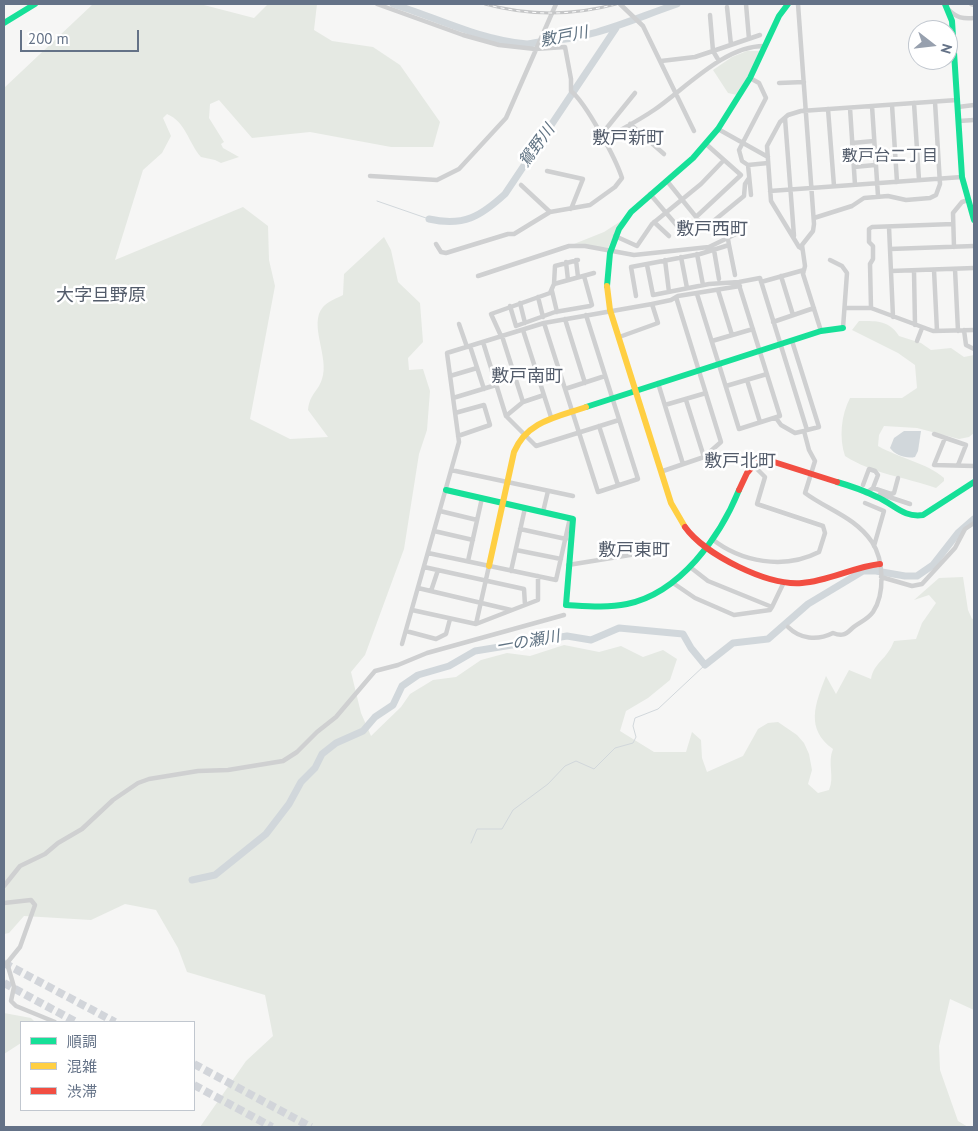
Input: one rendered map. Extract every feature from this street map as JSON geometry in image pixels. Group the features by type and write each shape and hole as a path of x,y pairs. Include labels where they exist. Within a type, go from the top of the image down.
{"main road":[{"path":"4,23 35,4"},
{"path":"788,4 750,78 718,129 706,144 631,212 616,236 610,252 606,279 610,310 675,513 688,532 704,548 729,563 784,582 806,582 860,566 880,566"},
{"path":"947,6 952,21 962,177 974,220"},
{"path":"490,566 516,446 524,434 537,423 780,344 821,332 843,328"},
{"path":"446,490 573,518 566,606 618,605 639,602 659,593 673,583 690,567 724,522 757,462 767,460 878,497 903,514 916,517 923,515 974,482"}],"street":[{"path":"377,4 482,40 536,48 565,47 571,79 571,91 578,96 604,140 620,174 621,181 590,205 550,212 514,234 508,234 452,252 441,252 436,244"},
{"path":"370,176 399,176 430,180 444,178 454,172 506,118 556,4"},
{"path":"620,4 641,24 694,131"},
{"path":"746,4 749,39"},
{"path":"798,4 814,218 814,228 804,240 802,249 803,274 821,332"},
{"path":"947,6 955,16 963,19 974,18"},
{"path":"727,7 731,45"},
{"path":"710,15 713,51 719,61"},
{"path":"660,61 695,57 760,35"},
{"path":"604,140 676,94 719,61 737,50 765,46"},
{"path":"750,78 759,83 766,98 739,150 742,161 748,165 768,164"},
{"path":"779,83 804,82"},
{"path":"600,135 635,93"},
{"path":"814,218 852,206 864,198 893,196 906,200 930,198 939,190 940,178 935,102"},
{"path":"802,249 799,248 771,201 767,146 785,118 794,112 914,103 958,103 974,106"},
{"path":"914,103 919,180"},
{"path":"892,105 898,182"},
{"path":"872,106 878,196"},
{"path":"850,108 855,185"},
{"path":"828,109 834,186"},
{"path":"785,118 794,238"},
{"path":"959,121 974,120"},
{"path":"630,124 664,154"},
{"path":"718,129 768,157"},
{"path":"852,143 874,141"},
{"path":"696,217 741,175 706,144"},
{"path":"616,236 637,246 654,222 682,200 724,160"},
{"path":"748,165 751,195"},
{"path":"854,166 876,165"},
{"path":"547,171 583,179 571,209"},
{"path":"770,191 962,177"},
{"path":"667,181 705,228 744,196 745,184 749,178"},
{"path":"521,185 550,212"},
{"path":"650,194 679,228"},
{"path":"954,247 953,213 962,202 968,200"},
{"path":"654,222 669,236"},
{"path":"872,308 870,264 873,259 873,246 869,242 868,232 872,227 953,224"},
{"path":"890,227 893,316"},
{"path":"478,276 569,246 585,246 634,255 701,248 728,239 742,231"},
{"path":"728,239 735,276"},
{"path":"636,296 631,267 698,254 729,245"},
{"path":"890,249 974,246"},
{"path":"714,250 719,279"},
{"path":"698,254 703,285"},
{"path":"681,257 687,288"},
{"path":"557,312 552,291 555,266 577,260 578,278"},
{"path":"665,260 670,292"},
{"path":"830,260 839,264 847,272 843,328"},
{"path":"566,262 568,280"},
{"path":"648,265 653,295 703,285 739,284"},
{"path":"891,272 974,268"},
{"path":"955,269 958,331"},
{"path":"760,282 804,270"},
{"path":"914,270 914,325"},
{"path":"934,270 937,331"},
{"path":"554,284 594,273"},
{"path":"510,306 516,326 557,312 592,305 584,276"},
{"path":"781,276 793,315"},
{"path":"402,644 459,442 447,353 544,323 652,304 676,297 718,290 760,278 807,430 819,427 792,341"},
{"path":"697,294 739,429 780,416 739,284"},
{"path":"718,290 732,335"},
{"path":"523,402 502,336 491,314 552,291"},
{"path":"538,297 543,317"},
{"path":"663,471 704,457 722,442 676,297"},
{"path":"520,303 525,323"},
{"path":"622,336 658,323 652,304"},
{"path":"773,322 814,308"},
{"path":"845,308 872,308 922,328 937,331 974,330"},
{"path":"544,323 598,492 638,479 586,315"},
{"path":"565,319 585,382"},
{"path":"460,324 484,389"},
{"path":"917,341 922,328"},
{"path":"712,341 753,329"},
{"path":"524,330 551,417"},
{"path":"964,330 966,346 974,349"},
{"path":"483,342 506,416 536,446 619,420"},
{"path":"450,376 477,368"},
{"path":"726,386 767,374"},
{"path":"565,389 605,376"},
{"path":"747,380 760,422"},
{"path":"658,383 683,464"},
{"path":"453,398 496,385"},
{"path":"665,405 706,393"},
{"path":"506,416 523,402 544,395"},
{"path":"686,400 704,457"},
{"path":"455,413 484,405 490,425 458,436"},
{"path":"776,418 781,424 795,433 804,431 809,450 816,461 805,493 850,519 874,546 881,576 880,599 873,612 847,634 840,636 833,633 825,638 802,637 788,627"},
{"path":"600,426 618,485"},
{"path":"934,434 966,445 958,465"},
{"path":"945,438 934,465 974,466"},
{"path":"712,539 730,551 776,563 798,560 819,552 825,533 823,526 757,504 765,477 754,465"},
{"path":"863,485 869,468 876,471 878,475 873,488 866,493"},
{"path":"451,470 573,496"},
{"path":"873,488 891,494 894,493 898,478"},
{"path":"543,512 548,491"},
{"path":"878,497 880,494 910,504"},
{"path":"468,561 482,498"},
{"path":"865,503 884,510 874,546"},
{"path":"512,570 525,508"},
{"path":"440,511 477,520"},
{"path":"428,552 556,580 570,518"},
{"path":"881,576 912,586 922,584 955,548 965,529 974,523"},
{"path":"520,529 566,539"},
{"path":"434,531 473,540"},
{"path":"516,550 561,560"},
{"path":"568,565 661,550"},
{"path":"476,624 490,566"},
{"path":"424,567 524,589 524,605"},
{"path":"690,567 708,580 772,607"},
{"path":"431,591 438,570"},
{"path":"412,610 476,624 538,600 538,576"},
{"path":"673,583 695,598 734,615 770,610 784,582"},
{"path":"418,588 511,610"},
{"path":"4,886 20,866 45,854 58,842 82,829 113,800 138,784 149,779 198,771 228,770 283,760 297,752 317,732 336,717 375,671 398,665 427,653 564,615"},
{"path":"406,631 436,638 446,634 450,619"},
{"path":"4,902 29,900 33,901 35,905 20,947 7,963 14,987 11,1001 16,1006 53,1021"}],"shaded area":[{"path":"93,4 200,4 254,18 268,4 317,4 314,30 332,41 373,47 400,65 440,122 433,147 391,147 310,132 252,138 219,100 210,104 209,118 224,142 221,144 223,148 239,157 221,163 201,157 183,127 167,114 163,118 171,136 162,153 143,170 115,260 243,207 268,226 269,260 275,286 250,419 290,439 328,437 308,410 310,400 322,379 324,371 318,332 319,314 325,305 343,295 344,274 384,237 391,250 398,282 420,303 423,342 408,358 409,370 423,369 430,391 427,430 419,454 404,549 365,655 351,672 361,713 371,736 401,707 410,694 433,680 456,677 481,660 507,653 530,656 564,645 599,652 621,646 643,657 663,650 677,659 670,680 648,698 626,711 620,731 654,752 686,752 692,732 701,740 702,758 707,772 743,756 758,729 768,723 778,722 797,735 804,743 809,754 812,770 808,784 818,793 829,790 831,785 831,754 833,749 824,741 819,733 815,716 816,706 826,676 836,694 849,670 871,679 875,669 888,653 894,641 916,639 922,623 936,603 929,595 914,600 939,578 963,577 968,610 972,619 974,618 974,1010 950,999 939,1046 940,1070 958,1121 968,1127 200,1127 246,1061 273,1036 265,995 187,972 178,948 156,910 125,904 91,920 24,916 9,933 4,934 4,88"},
{"path":"747,51 760,51 760,54 737,95 728,93 713,70 732,57"},
{"path":"621,221 608,248 574,244 604,232"},
{"path":"859,321 882,322 891,327 899,336 921,343 931,350 951,348 964,357 974,355 974,433 969,437 959,439 917,428 884,426 879,435 878,446 921,464 944,478 944,481 936,488 878,471 845,456 842,442 842,427 850,398 902,398 917,388 915,365 898,353 852,330"},
{"path":"904,431 921,431 918,451 915,457 901,456 890,448 894,438"},
{"path":"4,1013 31,1018 34,1021 20,1021 20,1044 4,1054"}],"waterway":[{"name":"敷戸川","path":"393,4 492,38 527,44 596,32 677,4"},
{"name":"鴛野川","path":"429,219 452,222 471,218 480,214 505,194 616,28"},
{"path":"377,201 429,219"},
{"name":"一の瀬川","path":"192,880 215,875 266,834 289,804 301,782 315,768 322,754 336,743 363,731 375,717 393,705 402,686 418,675 449,666 475,651 567,636 591,640 619,628 683,634 691,648 705,665 733,643 768,639 808,604 863,571 917,576 933,565 958,533 974,519"},
{"path":"471,843 477,829 502,829 513,810 548,784 565,766 576,761 594,769 615,748 633,743 636,737 633,726 635,718 658,709 705,665"}],"tunnel":[{"path":"4,963 113,1021"},
{"path":"4,983 74,1021"},
{"path":"195,1065 311,1127"},
{"path":"195,1086 272,1127"}],"railway":[{"path":"485,4 518,11 550,13 583,11 616,4"}],"traffic: fast":[{"path":"4,23 35,4"},
{"path":"607,286 610,253 619,229 631,212 693,158 718,129 750,78 779,16 788,4"},
{"path":"945,4 952,21 962,177 974,220"},
{"path":"586,407 821,331 843,328"},
{"path":"837,482 868,493 904,512 916,515 923,515 974,482"},
{"path":"446,490 573,519 566,605 596,606 627,604 646,598 664,588 681,575 709,544 721,526 739,490"}],"traffic: slow":[{"path":"607,286 610,310 671,503 685,527"},
{"path":"489,566 514,452 520,442 527,433 544,422 586,407"}],"traffic: jam":[{"path":"739,490 747,473 757,461 774,462 837,482"},
{"path":"685,527 694,538 707,548 738,567 788,583 812,582 880,564"}],"district":[{"name":"敷戸新町","path":"628,139"},
{"name":"敷戸台二丁目","path":"890,156"},
{"name":"敷戸西町","path":"712,230"},
{"name":"大字旦野原","path":"101,296"},
{"name":"敷戸南町","path":"527,377"},
{"name":"敷戸北町","path":"740,462"},
{"name":"敷戸東町","path":"634,551"}]}
